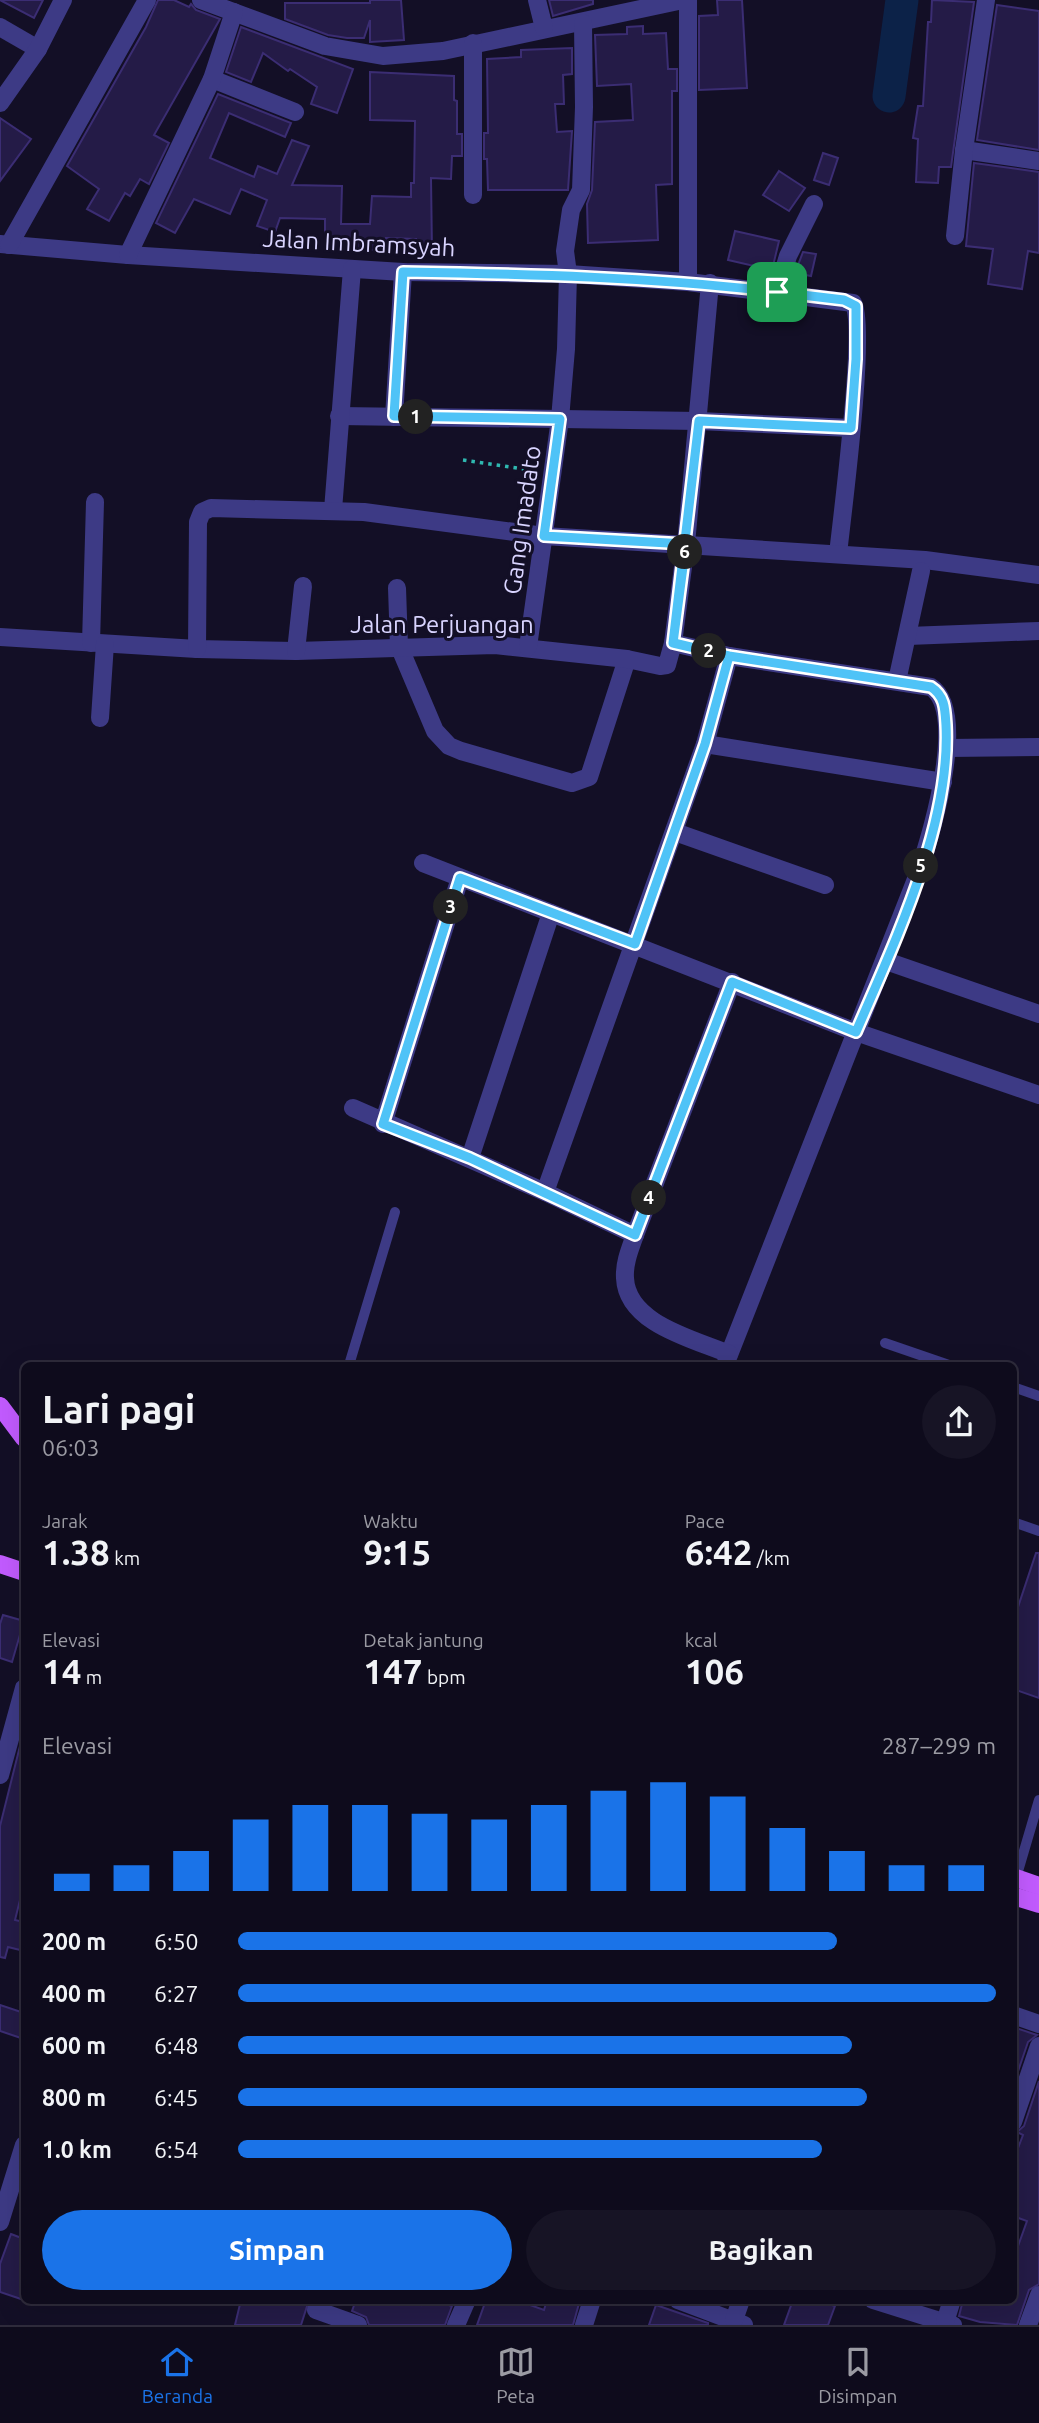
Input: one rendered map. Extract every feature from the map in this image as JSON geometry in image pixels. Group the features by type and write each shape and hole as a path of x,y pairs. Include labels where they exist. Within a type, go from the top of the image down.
{"main road":[{"path":"0,1406 21,1434"},
{"path":"0,1564 21,1571"},
{"path":"1017,1884 1039,1886"},
{"path":"1017,1886 1039,1904"}],"street":[{"path":"0,103 38,49 63,0"},
{"path":"4,244 147,0"},
{"path":"201,0 324,46 383,57 412,56 544,28 583,23 644,4 685,0 688,282"},
{"path":"537,0 544,28"},
{"path":"955,236 964,150 986,0"},
{"path":"128,255 212,79 234,12"},
{"name":"Gang Imadato","path":"528,647 560,419 566,349 568,274 565,251 571,210 581,190 583,23"},
{"path":"0,27 38,49"},
{"path":"473,43 473,195"},
{"path":"212,79 295,112"},
{"path":"964,150 1039,161"},
{"path":"777,292 788,256 814,204"},
{"name":"Jalan Imbramsyah","path":"4,244 128,255 403,272 568,274 713,284 844,300 856,306 856,359 851,428"},
{"path":"333,510 352,269"},
{"path":"394,416 403,272"},
{"path":"713,284 673,643 729,656 931,687 939,692 945,708 947,748 934,825 886,961 727,1359 635,1307 628,1293 625,1277 635,1235 732,982"},
{"path":"339,416 699,421 851,428 838,554"},
{"path":"95,502 100,718"},
{"path":"197,649 198,522 202,512 211,508 333,510 418,518 544,536 926,560 1039,575"},
{"path":"897,681 921,571"},
{"path":"296,651 303,586"},
{"path":"397,588 399,646 435,731 449,746 572,783 589,777 627,659"},
{"path":"908,636 1039,631"},
{"name":"Jalan Perjuangan","path":"0,637 197,649 296,651 453,644 528,647 663,666 668,662 673,643"},
{"path":"545,1192 675,832 705,744 729,656"},
{"path":"705,744 943,782"},
{"path":"947,748 1039,747"},
{"path":"675,832 825,885"},
{"path":"423,863 856,1032 1039,1095"},
{"path":"383,1124 460,878"},
{"path":"470,1158 551,913"},
{"path":"886,961 1039,1014"},
{"path":"353,1108 383,1124 470,1158 635,1235"},
{"path":"0,1775 21,1699"},
{"path":"1017,2016 1039,2024"},
{"path":"1017,2110 1039,2046"},
{"path":"0,2222 21,2156"},
{"path":"1028,2325 1039,2295"},
{"path":"456,2325 465,2304"},
{"path":"584,2325 591,2304"},
{"path":"684,2304 706,2318 739,2323 741,2304"},
{"path":"886,2304 949,2323 951,2304"},
{"path":"315,2311 358,2325"}],"lane":[{"path":"350,1362 395,1212"},
{"path":"884,1343 940,1362"},
{"path":"1017,1388 1039,1396"},
{"path":"1017,1523 1039,1531"},
{"path":"1019,1851 1039,1800"}],"path":[{"path":"463,460 553,473"}],"building":[{"path":"0,0 43,0 34,18"},
{"path":"158,0 174,0 189,7 191,4 196,10 220,19 154,135 169,143 149,184 140,179 130,196 125,193 109,221 87,209 99,189 67,166 146,27"},
{"path":"370,0 401,0 404,40 370,42 370,20 364,38 347,38 328,35 285,19 285,3 370,3"},
{"path":"549,0 593,0 593,4 553,16"},
{"path":"717,0 742,0 747,88 699,90 699,16 718,15"},
{"path":"932,0 974,2 951,167 939,167 938,183 916,182 918,139 913,138 918,106 923,106 928,22 931,22"},
{"path":"997,5 1039,11 1039,150 977,140"},
{"path":"643,26 643,34 666,33 668,69 677,69 677,91 672,91 672,184 656,185 658,240 588,243 587,204 592,190 595,122 633,120 631,84 597,86 595,35 627,34 627,27"},
{"path":"241,27 353,69 337,113 311,104 317,87 263,53 251,82 226,72"},
{"path":"572,48 572,74 563,75 564,104 555,104 557,132 572,131 568,190 488,190 487,159 484,159 484,133 488,133 487,59 521,57 521,50"},
{"path":"370,72 454,76 457,134 462,134 462,156 452,156 451,179 431,178 432,253 417,254 416,239 386,238 386,251 356,248 356,245 325,245 325,219 280,218 275,232 257,226 267,200 241,189 230,214 194,199 175,233 156,223 218,94 291,123 285,137 229,113 210,158 254,177 258,166 277,174 292,140 309,146 292,185 342,186 341,224 370,224 372,196 411,197 411,183 414,183 415,121 370,120"},
{"path":"0,118 31,139 0,181"},
{"path":"823,153 838,158 829,185 814,180"},
{"path":"974,163 1039,172 1039,253 1028,251 1022,289 988,284 993,249 966,246"},
{"path":"779,171 805,188 789,211 763,195"},
{"path":"735,231 779,241 772,270 728,260"},
{"path":"803,252 816,254 811,276 795,273"},
{"path":"1036,1553 1039,1553 1039,1698 1017,1690 1017,1610"},
{"path":"3,1615 21,1620 21,1631 12,1662 0,1658 0,1624"},
{"path":"21,1746 21,1896 15,1920 21,1921 21,1950 8,1947 5,1958 0,1957 0,1826"},
{"path":"0,2005 21,2012 21,2038 0,2031"},
{"path":"1017,2028 1037,2035 1028,2042 1017,2074"},
{"path":"1039,2081 1039,2284 1029,2290 1017,2325 980,2322 959,2316 962,2304 1017,2304 1017,2249 1027,2221 1017,2217 1017,2151 1023,2135 1017,2132 1024,2126"},
{"path":"11,2234 21,2238 21,2299 0,2292 0,2264"},
{"path":"240,2304 308,2304 301,2325 235,2325"},
{"path":"355,2304 452,2306 445,2325 369,2325 366,2317 352,2311"},
{"path":"485,2304 527,2304 544,2310 546,2304 579,2304 573,2325 477,2325"},
{"path":"792,2304 835,2306 828,2325 784,2325"},
{"path":"656,2305 708,2323 708,2325 649,2325"}],"waterway":[{"path":"889,96 902,0"}],"route":[{"path":"777,292 710,283 568,274 403,272 394,416 560,419 544,536 686,544 673,643 729,656 705,744 635,944 460,878 383,1124 470,1158 635,1235 732,982 856,1032 918,874 934,825 943,782 947,748 945,708 939,692 931,687 729,656 675,643 673,643 686,544 699,421 851,428 856,359 856,306 844,300 777,292"}]}
